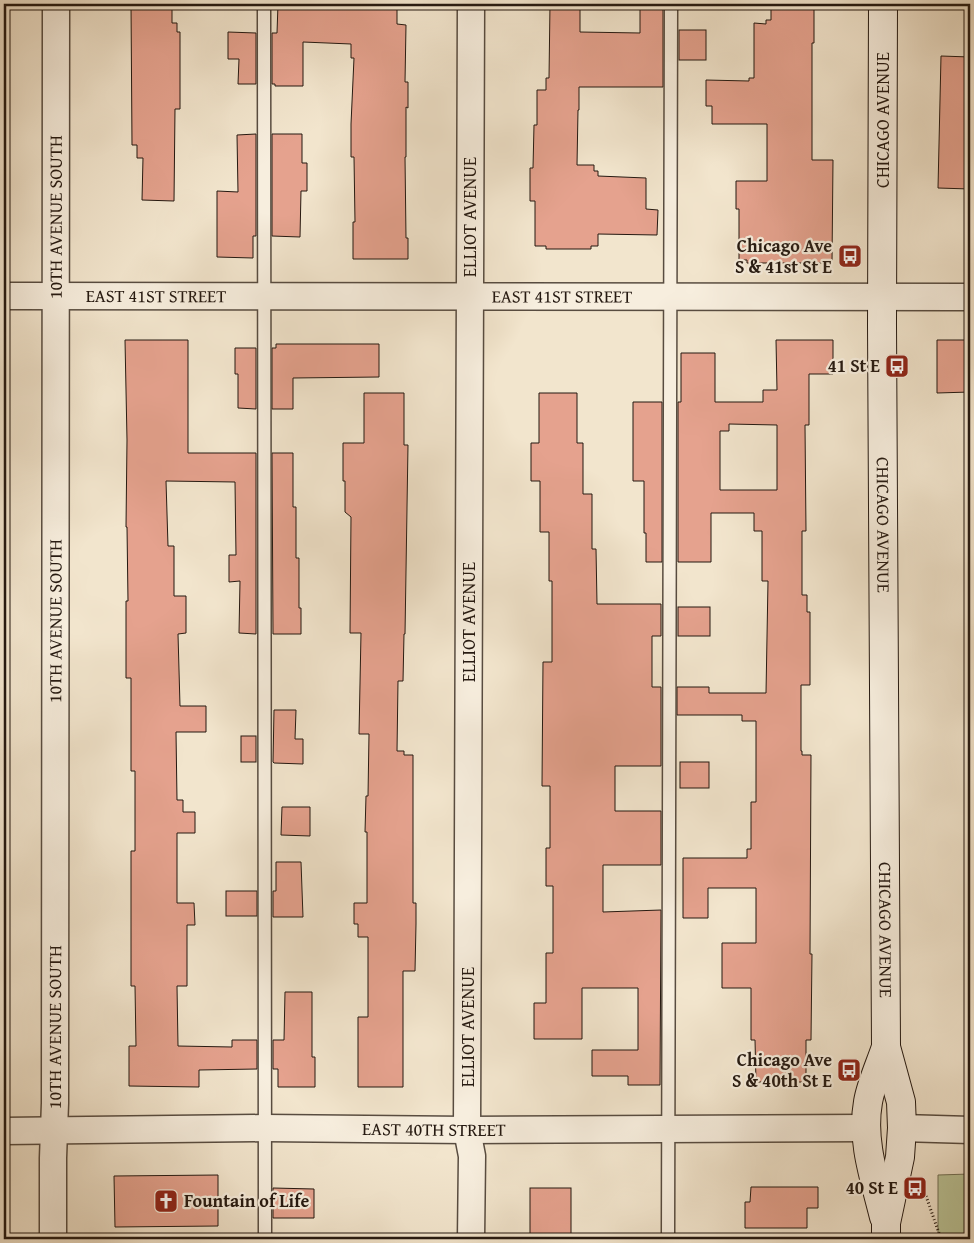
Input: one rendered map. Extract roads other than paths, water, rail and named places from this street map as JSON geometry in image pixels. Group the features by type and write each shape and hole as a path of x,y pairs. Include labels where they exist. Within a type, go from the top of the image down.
{"street":[{"name":"10TH AVENUE SOUTH","path":"53,1239 55,1131 56,4"},
{"name":"ELLIOT AVENUE","path":"471,4 467,1130 472,1156 471,1239"},
{"name":"CHICAGO AVENUE","path":"884,4 882,297 886,1047 901,1102 902,1128 900,1157 886,1231"},
{"name":"EAST 41ST STREET","path":"4,296 970,297"},
{"name":"CHICAGO AVENUE","path":"886,1047 868,1102 865,1128 886,1231"},
{"name":"EAST 40TH STREET","path":"4,1131 265,1128 467,1130 865,1128"},
{"path":"902,1128 970,1130"}],"lane":[{"path":"264,4 265,1239"},
{"path":"668,1239 671,4"}],"place":[{"name":"Chicago Ave S & 41st St E","path":"850,256"},
{"name":"41 St E","path":"897,366"},
{"name":"Chicago Ave S & 40th St E","path":"849,1070"},
{"name":"40 St E","path":"915,1188"},
{"name":"Fountain of Life","path":"166,1201"}]}
